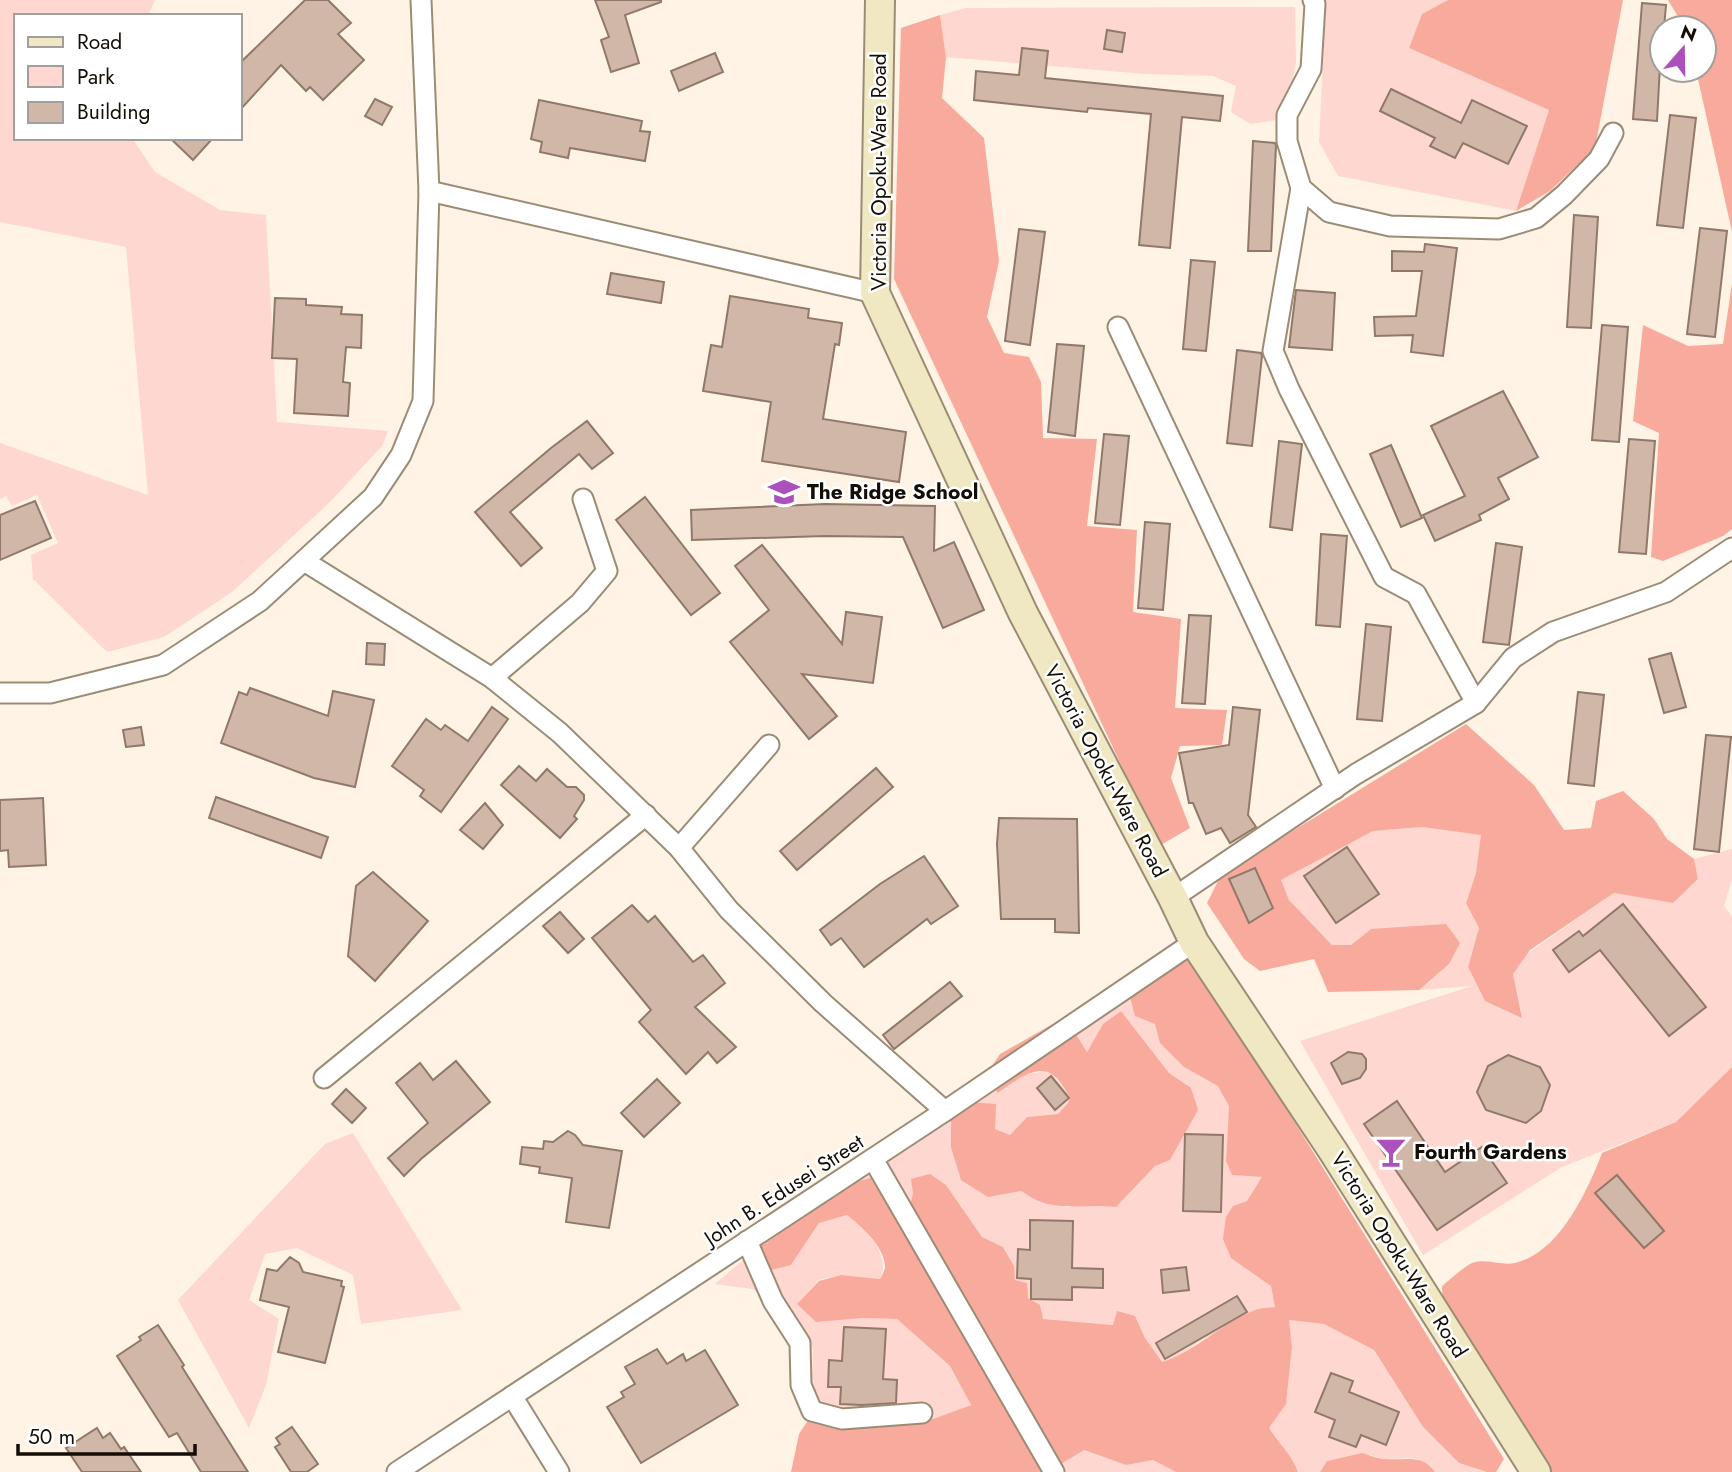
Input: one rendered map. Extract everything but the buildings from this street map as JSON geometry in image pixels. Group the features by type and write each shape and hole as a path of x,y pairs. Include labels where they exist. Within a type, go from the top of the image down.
{"main road":[{"name":"Victoria Opoku-Ware Road","path":"880,0 875,293 1023,613 1194,942 1333,1152 1536,1472"}],"street":[{"path":"0,693 50,693 163,665 260,601 373,497 401,456 423,401 429,191 421,0"},
{"path":"1313,0 1315,4 1311,69 1287,115 1287,141 1301,188 1273,351 1289,390 1384,577 1416,594 1476,703"},
{"path":"1301,188 1329,212 1390,226 1499,229 1536,218 1546,211 1599,159 1613,133"},
{"path":"429,191 875,293"},
{"path":"1118,327 1335,789"},
{"path":"492,678 580,603 607,571 583,499"},
{"path":"1173,898 1335,789 1476,703 1513,658 1553,632 1666,592 1732,548"},
{"path":"304,561 492,678 560,733 679,848 729,910 814,993 945,1111"},
{"path":"679,848 769,745"},
{"path":"324,1078 646,815"},
{"name":"John B. Edusei Street","path":"397,1472 945,1111 1194,942"},
{"path":"873,1158 1054,1472"},
{"path":"747,1241 773,1301 800,1343 801,1385 813,1411 842,1419 922,1413"},
{"path":"512,1396 559,1472"}],"green space":[{"path":"0,0 155,0 149,14 14,14 14,140 133,140 155,172 220,210 266,215 277,422 388,431 382,446 328,504 232,592 164,637 107,652 33,579 31,555 58,543 37,495 12,506 6,496 0,499 0,443 148,495 126,247 0,222"},
{"path":"1326,0 1448,0 1422,14 1409,48 1549,110 1516,211 1338,176 1319,142"},
{"path":"1295,7 1296,62 1290,94 1277,120 1250,124 1231,112 1236,86 1213,76 1144,74 946,57 940,15 966,8"},
{"path":"1422,827 1482,835 1476,873 1466,902 1479,928 1468,967 1485,1001 1522,1017 1513,974 1527,954 1614,893 1673,903 1698,879 1694,859 1732,849 1732,879 1724,906 1732,916 1732,1067 1676,1122 1562,1167 1423,1255 1300,1041 1472,986 1419,990 1449,964 1371,929 1351,945 1332,945 1289,900 1281,880 1373,831"},
{"path":"1129,993 1155,1024 1184,1067 1219,1086 1229,1106 1226,1161 1232,1175 1263,1177 1247,1201 1233,1206 1271,1286 1275,1307 1203,1339 1178,1357 1161,1362 1145,1338 1135,1316 1113,1325 1042,1319 1015,1280 1010,1258 1003,1247 982,1237 946,1185 913,1193 910,1206 852,1183 951,1117 951,1147 1040,1202 1068,1207 1090,1204 1116,1206 1155,1166 1170,1160 1187,1130 1190,1088 1169,1073 1121,1011 1103,1024 1087,1052 1073,1031"},
{"path":"1044,1071 1052,1074 1071,1097 1068,1103 1058,1114 1027,1117 1010,1135 995,1129 969,1102 993,1086 999,1093 1021,1076"},
{"path":"353,1133 462,1310 361,1324 353,1275 297,1248 265,1254 249,1300 279,1319 266,1385 249,1428 178,1300 325,1144"},
{"path":"847,1215 875,1243 882,1260 880,1279 841,1275 819,1280 798,1303 862,1318 897,1319 950,1366 971,1405 933,1419 860,1425 811,1416 813,1350 792,1316 752,1289 715,1284 754,1251 791,1265 819,1223"},
{"path":"1289,1320 1324,1324 1374,1350 1423,1427 1459,1463 1487,1472 1435,1472 1430,1466 1414,1458 1385,1459 1362,1453 1327,1461 1320,1472 1298,1472 1269,1428 1286,1404 1292,1347"},
{"path":"1083,1450 1126,1465 1153,1460 1176,1472 1048,1472"}],"shaded area":[{"path":"1448,0 1623,0 1595,148 1550,191 1516,211 1549,110 1409,48 1422,14"},
{"path":"1668,0 1732,0 1732,232 1699,84 1718,84 1718,14 1676,14"},
{"path":"940,15 946,57 942,98 984,138 999,261 987,317 1004,353 1029,357 1041,382 1043,438 1097,439 1087,526 1137,530 1133,612 1181,619 1175,708 1227,710 1222,745 1180,746 1171,778 1190,828 1159,846 894,279 901,28"},
{"path":"1732,283 1732,529 1723,536 1663,561 1651,557 1659,433 1633,421 1643,325 1688,346 1723,344"},
{"path":"1466,724 1534,785 1564,830 1591,828 1596,801 1623,791 1654,819 1667,839 1694,859 1698,879 1673,903 1614,893 1530,950 1513,974 1522,1018 1485,1001 1468,967 1479,928 1466,903 1476,873 1481,835 1422,827 1373,831 1281,880 1289,900 1332,945 1351,945 1371,929 1446,924 1460,943 1449,964 1419,990 1328,992 1314,959 1260,971 1244,959 1207,903 1218,881 1236,866"},
{"path":"1192,957 1504,1459 1496,1472 1487,1472 1459,1463 1423,1427 1374,1350 1324,1324 1289,1320 1292,1347 1286,1404 1269,1428 1298,1472 1176,1472 1153,1460 1126,1465 1084,1450 1048,1472 791,1472 799,1434 811,1416 860,1425 933,1419 971,1405 950,1366 897,1319 862,1318 816,1322 797,1304 819,1281 841,1275 880,1279 885,1268 877,1245 847,1215 819,1223 791,1265 767,1271 754,1251 852,1183 874,1177 910,1205 913,1193 911,1179 930,1174 946,1185 982,1237 1003,1247 1014,1266 1015,1280 1027,1283 1028,1298 1040,1305 1043,1319 1113,1325 1117,1311 1135,1316 1145,1338 1162,1362 1185,1352 1241,1317 1258,1309 1275,1307 1271,1286 1231,1258 1223,1239 1226,1217 1233,1206 1247,1201 1262,1177 1232,1175 1226,1161 1229,1106 1218,1086 1184,1067 1160,1043 1155,1024 1135,1016 1129,993"},
{"path":"1121,1011 1169,1073 1191,1088 1198,1110 1170,1160 1155,1166 1116,1207 1050,1204 1021,1191 988,1197 961,1180 951,1147 951,1117 969,1102 996,1104 995,1129 1010,1135 1027,1117 1058,1114 1070,1097 1056,1077 1039,1071 1024,1076 998,1093 986,1075 1000,1054 1065,1017 1087,1052 1103,1024"},
{"path":"1732,1067 1732,1472 1543,1472 1443,1313 1442,1286 1472,1263 1515,1263 1531,1257 1545,1247 1569,1219 1602,1153 1676,1122"},
{"path":"1362,1453 1382,1459 1418,1460 1435,1472 1320,1472 1327,1461"}],"place":[{"name":"The Ridge School","path":"784,492"},
{"name":"Fourth Gardens","path":"1391,1152"}]}
